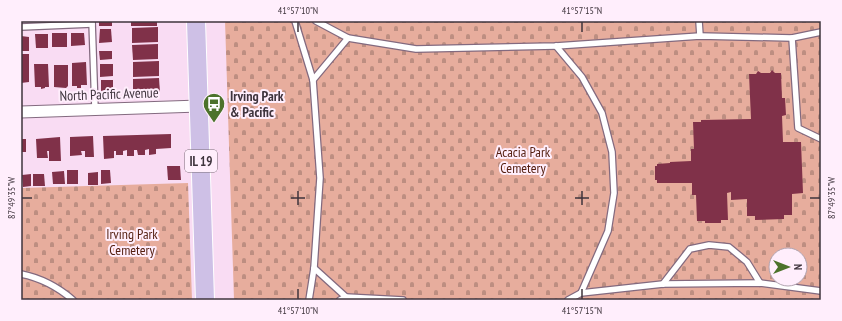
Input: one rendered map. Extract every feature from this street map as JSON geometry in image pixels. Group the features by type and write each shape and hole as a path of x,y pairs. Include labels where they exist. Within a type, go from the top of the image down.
{"main road":[{"name":"IL 19","path":"196,21 205,300"}],"street":[{"name":"North Pacific Avenue","path":"21,112 199,106"}],"lane":[{"path":"295,21 313,80 320,178 314,268 309,300"},
{"path":"316,21 348,38 416,49 556,46 700,36 792,38 821,32"},
{"path":"699,21 700,36"},
{"path":"21,27 92,22 95,109"},
{"path":"313,80 348,38"},
{"path":"792,38 798,128 821,139"},
{"path":"556,46 582,77 602,113 612,152 614,193 608,231 581,293"},
{"path":"663,284 690,249 709,245 729,247 747,262 760,283"},
{"path":"314,268 346,297"},
{"path":"21,274 48,282 64,292 73,300"},
{"path":"568,300 581,293 663,284 760,283 821,291"},
{"path":"340,300 346,297 403,300"}],"green space":[{"name":"Acacia Park Cemetery","path":"225,21 821,21 821,300 234,300"},
{"name":"Irving Park Cemetery","path":"188,183 192,300 21,300 21,188"}],"building":[{"path":"99,21 112,21 112,26 99,26"},
{"path":"131,21 157,21 157,26 131,26"},
{"path":"158,27 158,42 132,43 132,28"},
{"path":"100,29 111,29 112,42 99,43"},
{"path":"52,33 67,33 67,47 52,47"},
{"path":"71,33 84,33 85,45 71,46"},
{"path":"35,34 48,34 48,48 36,48"},
{"path":"21,36 29,37 29,51 21,51"},
{"path":"158,44 158,59 133,60 132,45"},
{"path":"99,51 112,51 112,59 100,60"},
{"path":"21,54 29,54 29,82 21,83"},
{"path":"159,61 159,76 133,77 133,62"},
{"path":"86,62 87,85 81,85 81,88 72,86 72,63"},
{"path":"34,64 48,64 49,87 41,89 41,87 35,87"},
{"path":"100,64 113,64 113,76 100,77"},
{"path":"54,65 68,65 68,86 66,88 54,87"},
{"path":"772,70 775,73 781,73 782,98 785,98 786,115 782,116 783,142 801,142 803,193 792,194 792,215 784,215 784,219 755,220 755,216 747,216 747,199 731,200 731,192 727,193 728,220 721,220 721,223 705,223 705,221 697,221 696,195 692,195 692,183 657,183 657,180 655,180 655,166 657,166 657,164 670,162 691,161 691,149 694,149 693,122 701,122 701,120 751,119 749,74 756,74 758,71 761,73 770,73"},
{"path":"159,78 160,93 133,93 133,79"},
{"path":"101,80 113,80 113,93 101,93"},
{"path":"171,134 171,148 156,149 156,154 149,155 149,149 145,150 145,155 138,155 137,150 134,150 134,156 127,156 127,150 123,151 123,155 116,155 116,151 114,151 114,158 104,159 103,136"},
{"path":"93,136 94,157 85,157 85,151 81,151 82,155 70,156 70,137"},
{"path":"60,137 61,161 49,161 49,151 47,151 48,158 37,158 36,139"},
{"path":"21,139 26,139 26,152 21,152"},
{"path":"167,166 180,166 181,180 168,180"},
{"path":"67,170 78,170 78,184 67,184"},
{"path":"101,170 110,170 111,183 101,184"},
{"path":"64,171 65,184 53,184 52,172"},
{"path":"98,172 98,185 88,185 88,173"},
{"path":"31,174 31,186 23,187 22,175"},
{"path":"33,174 44,174 45,186 33,186"}],"place":[{"name":"Irving Park & Pacific","path":"214,124"}]}
